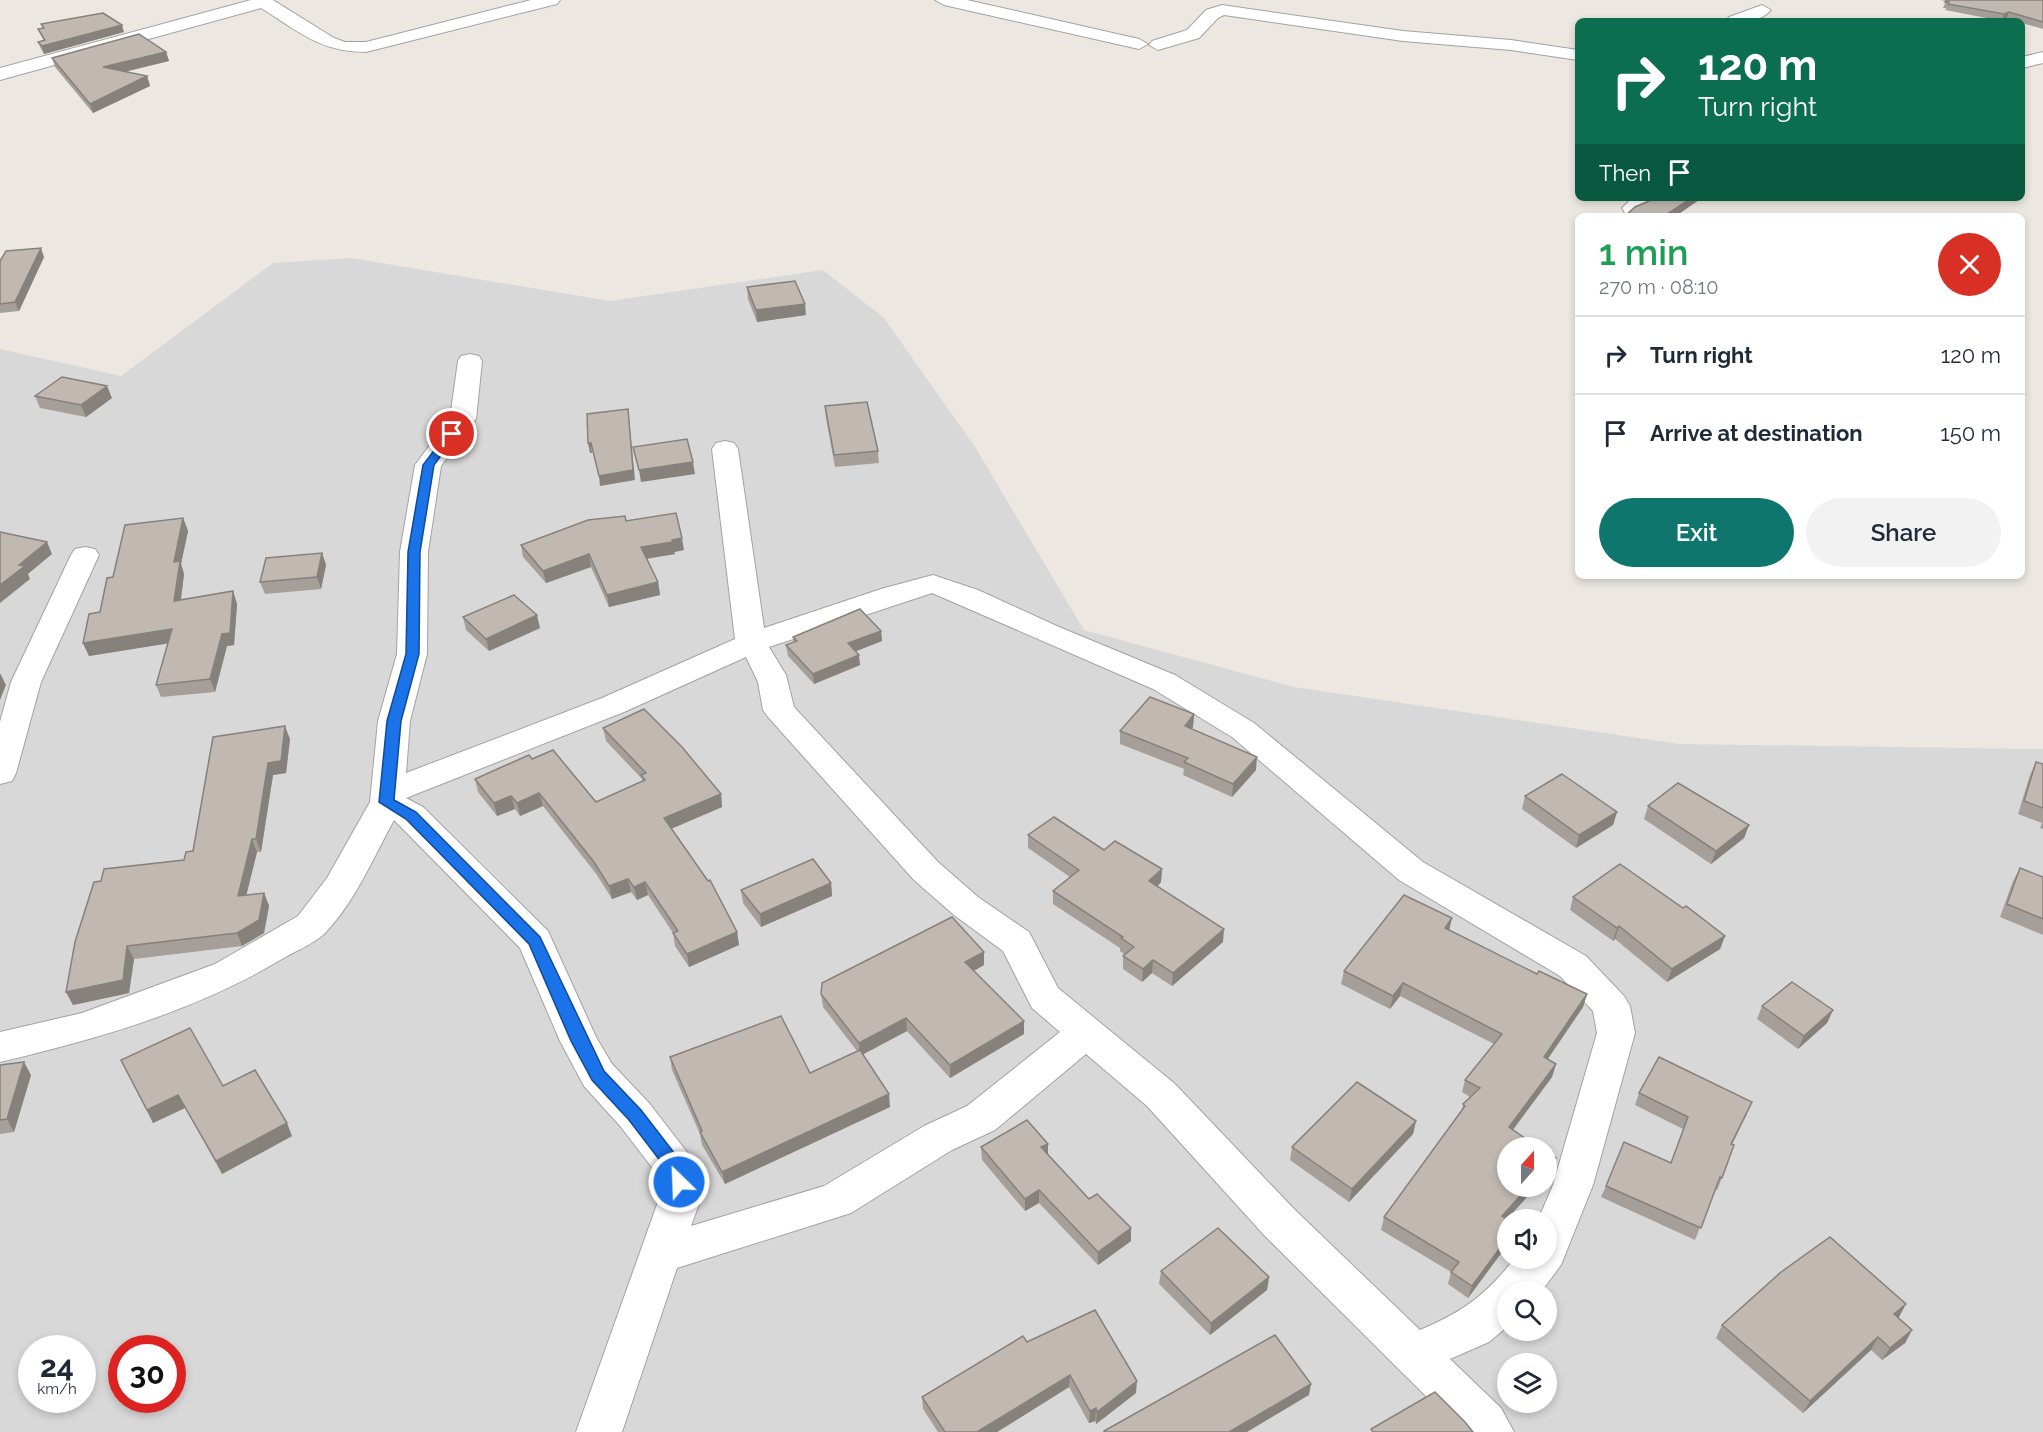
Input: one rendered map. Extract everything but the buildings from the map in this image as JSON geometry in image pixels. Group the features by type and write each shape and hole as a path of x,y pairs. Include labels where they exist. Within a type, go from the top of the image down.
{"street":[{"path":"0,74 262,1 328,42 343,47 366,47 551,0"},
{"path":"944,0 994,14 1139,44"},
{"path":"1158,45 1193,34 1212,14 1222,10 1403,36 1511,45 1575,55"},
{"path":"1742,18 1762,10"},
{"path":"2025,62 2043,57"},
{"path":"0,1047 84,1028 157,1003 228,974 311,925 340,887 387,797 394,721 412,654 414,552 428,465 463,419 470,360"},
{"path":"725,449 751,643 777,686 779,710 819,757 926,871 966,906 1016,942 1045,998 1161,1095 1203,1144 1279,1222 1485,1423 1491,1432"},
{"path":"0,773 8,752 26,682 85,555"},
{"path":"387,797 613,705 751,643 891,595 933,584 968,596 1174,688 1243,730 1411,871 1573,966 1611,1006 1616,1033 1573,1185 1557,1225"},
{"path":"387,797 411,815 535,941 579,1041 598,1075 635,1115 676,1168 681,1196 599,1432"},
{"path":"662,1254 836,1200 938,1138 981,1118 1087,1031"},
{"path":"1523,1281 1533,1269"},
{"path":"1414,1353 1473,1328 1497,1307"}],"shaded area":[{"path":"351,258 610,301 823,270 884,318 975,447 1084,630 1294,687 1679,744 2043,749 2043,1432 0,1432 0,349 121,376 273,263"}],"route":[{"path":"452,434 428,465 414,552 412,654 394,721 387,802 411,815 460,868 535,941 579,1041 598,1075 635,1115 676,1168 679,1182"}]}
